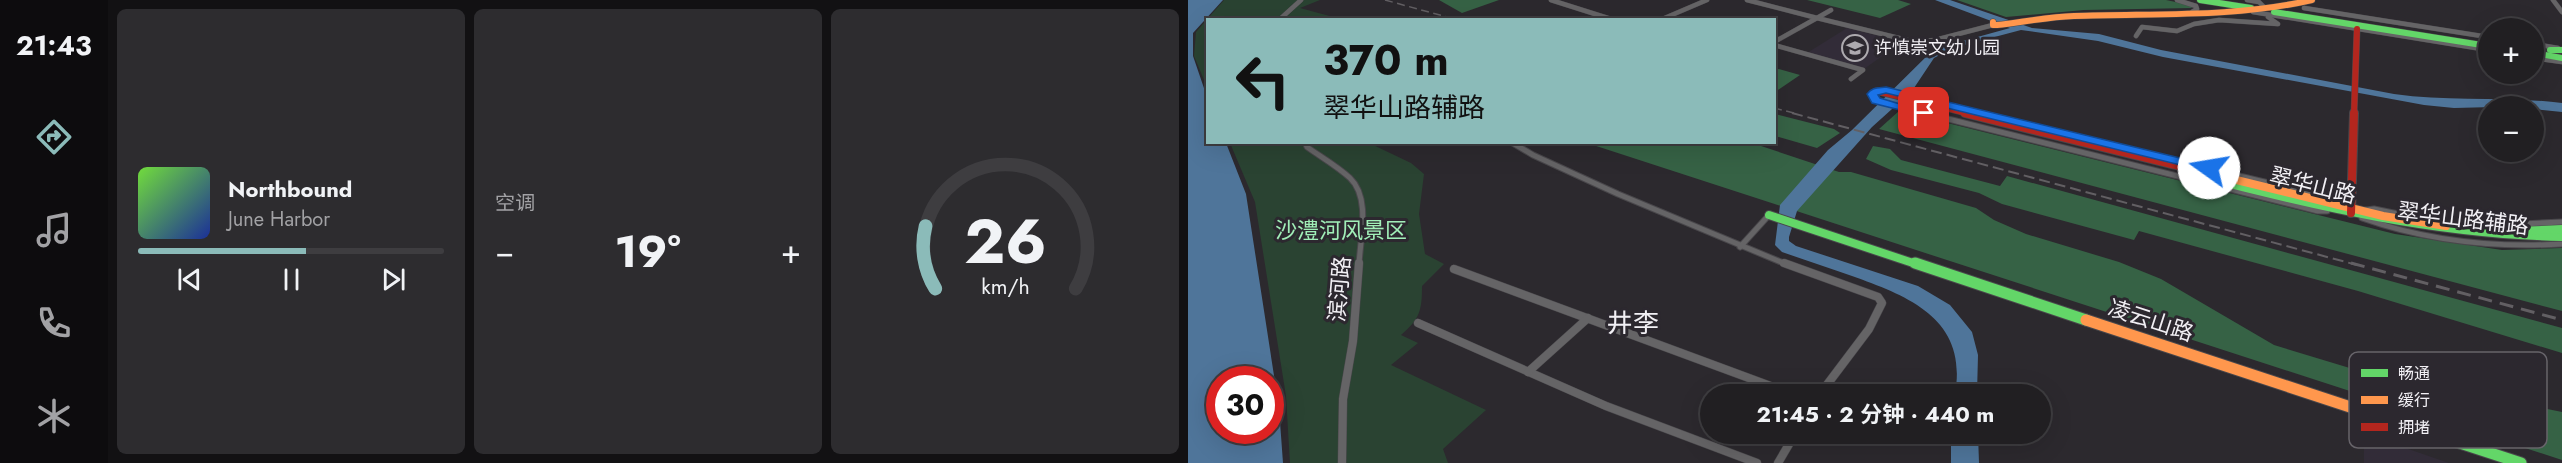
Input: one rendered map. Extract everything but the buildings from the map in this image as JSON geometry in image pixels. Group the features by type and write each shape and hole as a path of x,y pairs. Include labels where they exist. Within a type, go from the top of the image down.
{"street":[{"path":"1281,18 1301,0"},
{"path":"1551,0 1608,18"},
{"path":"1664,18 1707,0"},
{"path":"1747,0 1914,42 1935,40 2022,19 2255,9 2304,3 2357,29 2478,47"},
{"path":"2177,0 2196,6 2197,9 2192,12"},
{"path":"2194,0 2205,6 2206,9 2203,11"},
{"path":"2200,0 2478,38"},
{"path":"2136,36 2142,27 2177,31 2194,24 2219,20 2279,23 2255,9 2226,0"},
{"path":"2553,0 2562,12"},
{"path":"2277,9 2304,3 2321,16"},
{"path":"2255,9 2262,23"},
{"path":"2022,19 2277,9 2478,46"},
{"path":"1776,43 1831,10"},
{"path":"2356,213 2357,29"},
{"path":"1776,45 1863,70 1851,79"},
{"path":"2544,47 2562,50 2558,57 2544,51"},
{"name":"翠华山路","path":"1879,94 2356,213 2469,235 2515,239 2562,237"},
{"name":"滨河路","path":"1306,144 1350,178 1359,190 1362,203 1352,347 1343,399 1342,463"},
{"path":"1514,144 1533,155 1740,248 1878,297 1882,303 1869,329 1828,384"},
{"name":"翠华山路辅路","path":"2356,213 2374,209 2409,216 2503,225 2562,222"},
{"name":"翠华山路","path":"2356,213 2447,226 2535,232 2562,229"},
{"name":"翠华山路辅路","path":"2356,213 2386,228 2457,240 2488,244 2562,244"},
{"path":"1740,248 1770,215"},
{"name":"凌云山路","path":"1770,215 2349,406"},
{"path":"1454,268 1765,384"},
{"path":"1528,372 1588,318"},
{"path":"1418,323 1606,406 1757,463"},
{"path":"1778,463 1790,444"},
{"name":"凌云山路","path":"2476,448 2521,463"}],"shaded area":[{"name":"许慎崇文幼儿园","path":"1847,28 1902,42 1864,69 1807,53"},
{"path":"2364,448 2406,448 2449,463 2364,463"}],"green space":[{"path":"1224,0 1320,0 1300,8 1337,18 1208,18"},
{"path":"1439,0 1499,0 1462,13"},
{"path":"1807,0 1898,0 1911,4 1880,18"},
{"path":"1957,0 2166,0 2190,5 2192,8 2084,10 2006,17"},
{"path":"1206,21 1206,85 1194,56 1196,32"},
{"path":"1776,68 1800,75 1776,91"},
{"path":"1899,111 2395,234 2502,250 2562,248 2562,311 1879,129"},
{"path":"1776,114 1834,129 1840,133 1817,148 1776,136"},
{"name":"沙澧河风景区","path":"1230,144 1371,144 1411,163 1424,174 1419,214 1425,254 1444,264 1422,286 1419,313 1401,335 1418,343 1391,365 1486,410 1443,449 1448,463 1290,463 1284,366 1281,366 1255,202"},
{"path":"1590,144 1755,144 1839,172 1851,172 1976,208 1994,220 2026,234 2119,262 2161,279 2274,345 2349,368 2349,391"},
{"path":"1873,146 1890,149 1901,160 2000,186 2007,176 2562,328 2562,353 2358,291 2139,231 2134,240 2002,204 1979,193 1891,170 1866,159"},
{"path":"2547,409 2562,412 2562,460 2525,448 2547,448"}],"water":[{"path":"1188,0 1223,0 1193,33 1193,56 1206,94 1206,144 1226,144 1246,194 1273,366 1206,366 1206,444 1282,444 1283,463 1188,463"},
{"path":"1935,0 1950,0 2032,28 2099,34 2161,50 2394,94 2478,99 2478,107 2424,105 2163,57 2098,41 2021,30 1953,48 1934,58 1912,91 1872,127 1797,211 1789,241 1796,246 1918,286 1950,305 1972,332 1978,355 1977,384 1956,384 1957,369 1953,347 1944,330 1930,315 1895,293 1782,252 1775,245 1780,205 1828,150 1852,130 1934,49 2010,28"},
{"path":"2544,102 2562,103 2562,112 2544,110"},
{"path":"1951,444 1978,444 1979,463 1951,463"}],"railway":[{"path":"1385,0 1451,18"},
{"path":"1776,108 1798,114"},
{"path":"1792,113 2357,265"},
{"path":"2351,263 2562,320"}],"traffic: fast":[{"path":"2200,0 2251,8"},
{"path":"2274,12 2478,44"},
{"path":"2550,50 2562,50"},
{"path":"2544,55 2562,58"},
{"path":"2202,177 2380,219 2469,232 2562,237"},
{"path":"1769,215 2086,320"},
{"path":"2446,226 2517,231 2562,229"},
{"path":"2475,448 2521,463"}],"traffic: slow":[{"path":"1993,22 1993,25 1997,25 2075,16 2224,14 2283,7 2312,0"},
{"path":"2220,176 2383,216 2446,226"},
{"path":"2086,320 2349,407"}],"traffic: jam":[{"path":"2351,213 2357,29"},
{"path":"1872,94 1876,91 2220,176"}],"place":[{"name":"许慎崇文幼儿园","path":"1855,48"}],"district":[{"name":"井李","path":"1633,323"}],"route":[{"path":"1924,113 1876,100 1872,94 1886,90 2209,168"}]}
